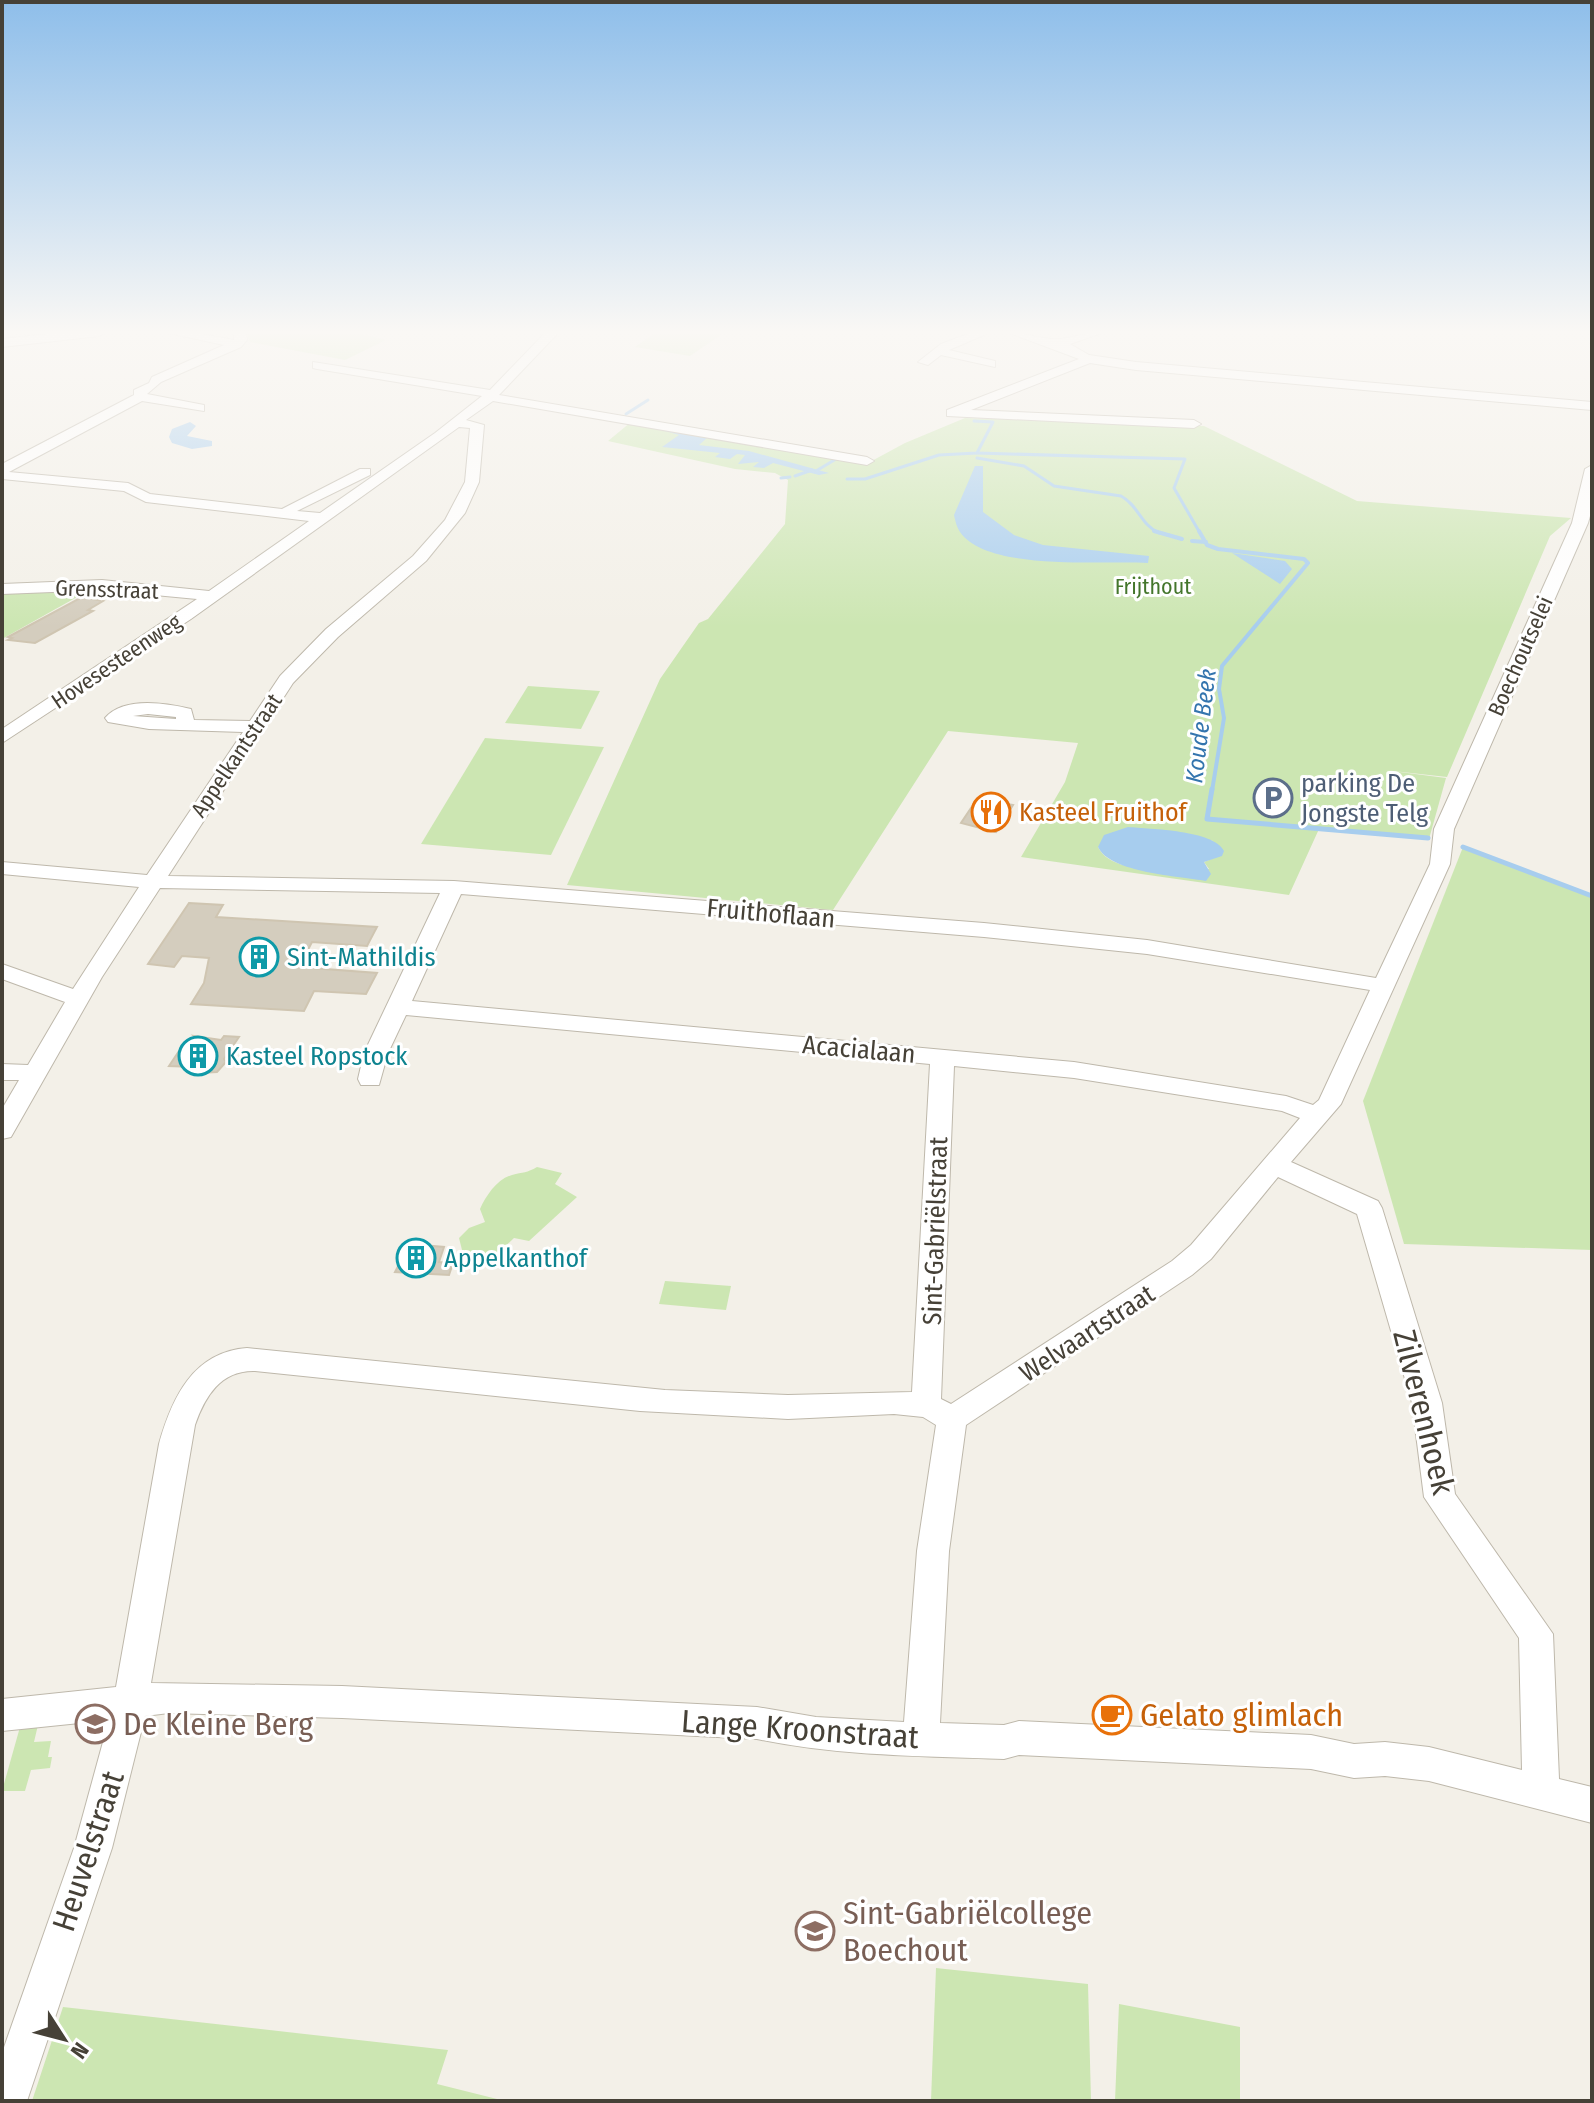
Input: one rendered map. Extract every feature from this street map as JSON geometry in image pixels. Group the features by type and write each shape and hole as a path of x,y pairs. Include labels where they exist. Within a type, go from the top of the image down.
{"street":[{"path":"3,473 80,430"},
{"name":"Hovesesteenweg","path":"2,737 212,596 447,430"},
{"name":"Appelkantstraat","path":"2,1131 78,999 286,680 320,643 420,558 461,514 472,483 477,430"},
{"path":"674,430 867,461"},
{"name":"Boechoutselei","path":"1443,842 1444,829 1480,745 1590,501 1592,469"},
{"path":"290,515 287,512 291,508 365,472"},
{"path":"3,473 128,487 146,498 323,518"},
{"path":"1569,548 1592,552"},
{"name":"Grensstraat","path":"2,589 102,585 212,596"},
{"path":"185,724 254,727"},
{"name":"Welvaartstraat","path":"939,1412 1182,1268 1201,1252 1316,1115 1329,1104 1440,864 1443,842"},
{"name":"Fruithoflaan","path":"2,868 153,882 454,887 1101,940 1355,978 1386,986"},
{"path":"370,1079 376,1053 454,887"},
{"path":"2,971 78,999"},
{"name":"Acacialaan","path":"397,1007 1133,1077 1286,1104 1316,1115"},
{"name":"Sint-Gabriëlstraat","path":"921,1738 939,1412 942,1057"},
{"path":"2,1072 34,1073"},
{"name":"Zilverenhoek","path":"1275,1165 1369,1208 1427,1403 1440,1497 1536,1634 1541,1792"},
{"name":"Heuvelstraat","path":"6,2101 98,1829 131,1699 175,1444 190,1402 203,1381 220,1366 241,1358 271,1363 436,1374 655,1401 828,1408 862,1403 939,1412"},
{"name":"Lange Kroonstraat","path":"2,1715 131,1699 342,1702 757,1723 780,1729 921,1738 1004,1742 1019,1738 1311,1752 1354,1761 1385,1759 1429,1764 1592,1805"}],"green space":[{"name":"Frijthout","path":"621,430 678,430 868,463 936,430 1212,430 1357,501 1571,518 1550,536 1447,777 1384,770 1446,778 1429,839 1319,829 1289,895 1021,857 1065,782 1078,743 948,731 833,910 567,885 660,679 699,623 708,619 785,524 788,480 775,473 735,469 608,441","holes":["1175,832 1213,841 1214,858 1204,862 1209,869 1148,869 1117,863 1106,857 1098,847"]},
{"path":"95,587 2,639 2,591"},
{"path":"528,686 600,691 581,729 505,723"},
{"path":"485,738 604,747 551,855 421,844"},
{"path":"1463,847 1592,896 1592,1250 1404,1244 1363,1101"},
{"path":"537,1167 562,1173 555,1184 577,1197 529,1241 514,1238 495,1256 474,1262 463,1254 459,1238 469,1228 485,1222 480,1209 493,1189 507,1177"},
{"path":"665,1281 731,1286 726,1310 659,1304"},
{"path":"38,1725 34,1742 51,1741 48,1757 52,1757 50,1768 31,1770 25,1791 2,1791 20,1727"},
{"path":"936,1968 1088,1984 1091,2101 931,2101"},
{"path":"1119,2004 1240,2027 1240,2101 1115,2101"},
{"path":"63,2007 448,2050 437,2084 505,2101 32,2101"}],"water":[{"path":"172,430 192,430 187,436 212,441 212,446 192,449 172,443 169,437"},
{"path":"662,430 707,438 699,445 749,451 829,473 819,475 773,463 764,468 753,467 759,462 738,464 745,455 737,454 730,459 715,457 720,453 662,447 679,435"},
{"path":"975,466 983,466 983,512 1014,535 1043,545 1149,556 1148,563 1020,559 974,545 960,532 954,515"},
{"path":"1232,553 1285,561 1292,569 1280,584"},
{"path":"1128,827 1195,835 1218,844 1224,851 1222,856 1204,862 1211,874 1206,881 1131,868 1105,856 1098,847 1104,835"}],"building":[{"path":"82,597 103,601 88,610 93,611 35,643 8,640 12,638 8,637"},
{"name":"Kasteel Fruithof","path":"977,799 1013,805 996,832 961,823"},
{"name":"Sint-Mathildis","path":"189,903 223,905 216,917 377,927 367,946 312,942 299,967 377,973 366,994 314,991 304,1011 191,1004 204,983 209,958 182,956 174,967 148,964"},
{"name":"Kasteel Ropstock","path":"194,1036 221,1040 224,1036 239,1037 217,1072 200,1073 196,1067 169,1066 179,1051 214,1053"},
{"name":"Appelkanthof","path":"410,1244 444,1247 439,1262 453,1263 449,1275 395,1272"}],"waterway":[{"path":"977,453 989,430"},
{"path":"847,479 865,479 939,455 977,453"},
{"name":"Koude Beek","path":"977,453 1185,459 1174,488 1200,533"},
{"path":"977,458 1024,466 1054,486 1121,496 1158,532"},
{"path":"816,471 836,459"},
{"path":"795,476 812,470"},
{"path":"781,478 790,477"},
{"name":"Koude Beek","path":"1199,531 1205,542"},
{"path":"1158,532 1182,539"},
{"path":"1192,541 1205,542"},
{"name":"Koude Beek","path":"1205,542 1218,549 1304,559 1308,563 1222,666 1219,689 1224,718 1212,791"},
{"name":"Koude Beek","path":"1212,789 1207,819 1428,838"},
{"name":"Koude Beek","path":"1463,847 1592,896"}],"place":[{"name":"parking De Jongste Telg","path":"1273,798"},
{"name":"Kasteel Fruithof","path":"991,812"},
{"name":"Sint-Mathildis","path":"259,957"},
{"name":"Kasteel Ropstock","path":"198,1056"},
{"name":"Appelkanthof","path":"416,1258"},
{"name":"Gelato glimlach","path":"1112,1715"},
{"name":"De Kleine Berg","path":"95,1724"},
{"name":"Sint-Gabriëlcollege Boechout","path":"815,1931"}]}
